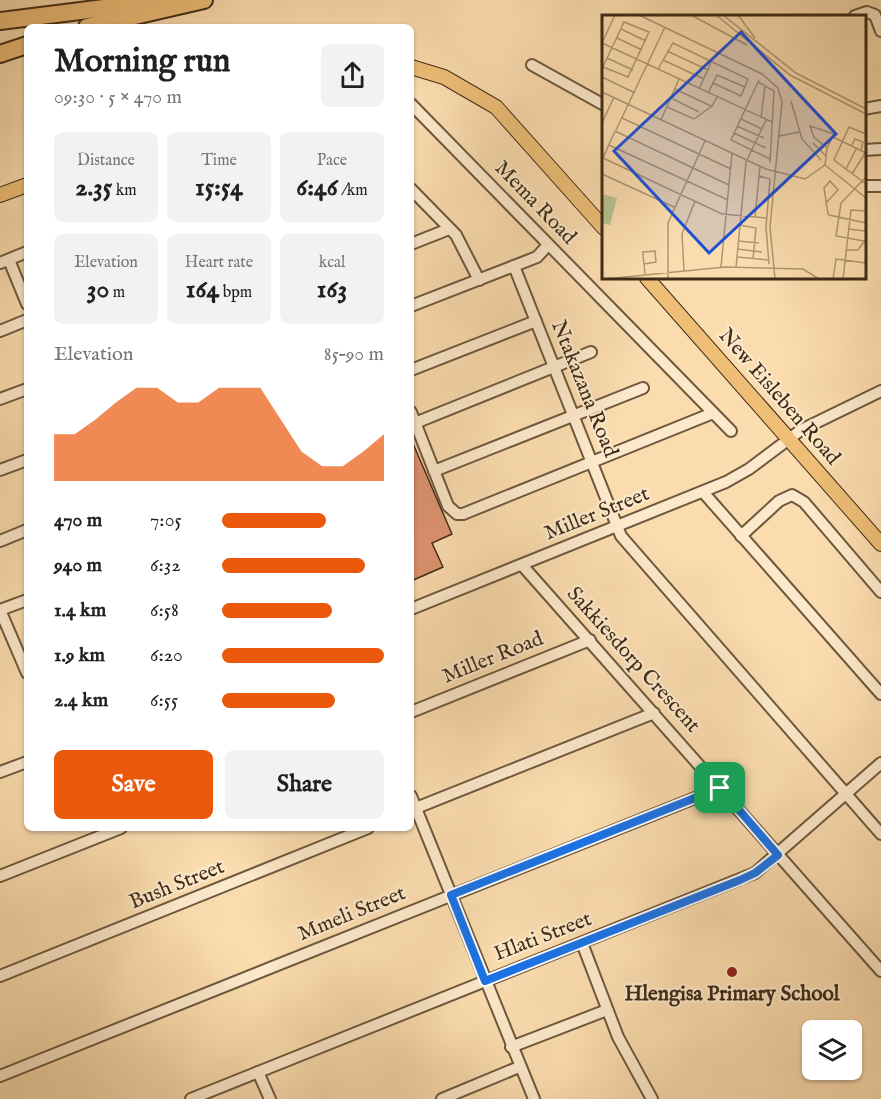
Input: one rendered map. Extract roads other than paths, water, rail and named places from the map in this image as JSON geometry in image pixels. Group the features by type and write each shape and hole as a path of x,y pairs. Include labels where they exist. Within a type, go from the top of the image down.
{"highway":[{"path":"0,21 168,0"},
{"path":"100,24 204,0"},
{"path":"0,54 24,46"}],"main road":[{"path":"414,68 444,77 496,107 602,227"},
{"path":"0,195 24,186"},
{"name":"New Eisleben Road","path":"648,279 881,544"}],"street":[{"path":"858,15 867,12 875,15 881,29"},
{"path":"532,65 602,104"},
{"path":"866,109 881,106"},
{"name":"Mema Road","path":"414,107 731,431"},
{"path":"866,150 881,149"},
{"path":"414,192 456,235 479,280"},
{"path":"414,243 449,229"},
{"path":"414,305 537,257 548,245"},
{"path":"24,253 5,261 24,298"},
{"name":"Ntakazana Road","path":"514,267 593,463 616,527"},
{"path":"0,331 24,321"},
{"path":"414,369 536,321"},
{"path":"414,417 591,352"},
{"path":"434,471 643,388"},
{"path":"0,399 24,390"},
{"name":"Miller Street","path":"414,608 738,476 789,439 881,391"},
{"path":"414,420 448,506 457,514 463,514 713,413"},
{"path":"0,470 24,461"},
{"path":"703,492 881,694"},
{"path":"741,536 779,501 792,495 804,502 881,592"},
{"path":"616,527 627,543 881,834"},
{"path":"0,541 24,531"},
{"name":"Sakkiesdorp Crescent","path":"522,565 881,971"},
{"path":"24,601 0,610 24,664"},
{"name":"Miller Road","path":"414,711 590,640"},
{"path":"414,809 654,713"},
{"path":"0,772 24,763"},
{"name":"Hlati Street","path":"191,1099 755,873 881,763"},
{"name":"Mmeli Street","path":"0,1076 720,788"},
{"path":"414,811 451,895 519,1067 534,1099"},
{"path":"0,876 113,831"},
{"name":"Bush Street","path":"0,976 361,831"},
{"path":"582,943 607,1010 652,1099"},
{"path":"511,1047 607,1010"},
{"path":"442,1099 519,1067"},
{"path":"258,1072 270,1099"}],"place":[{"name":"Hlengisa Primary School","path":"732,972"}]}
